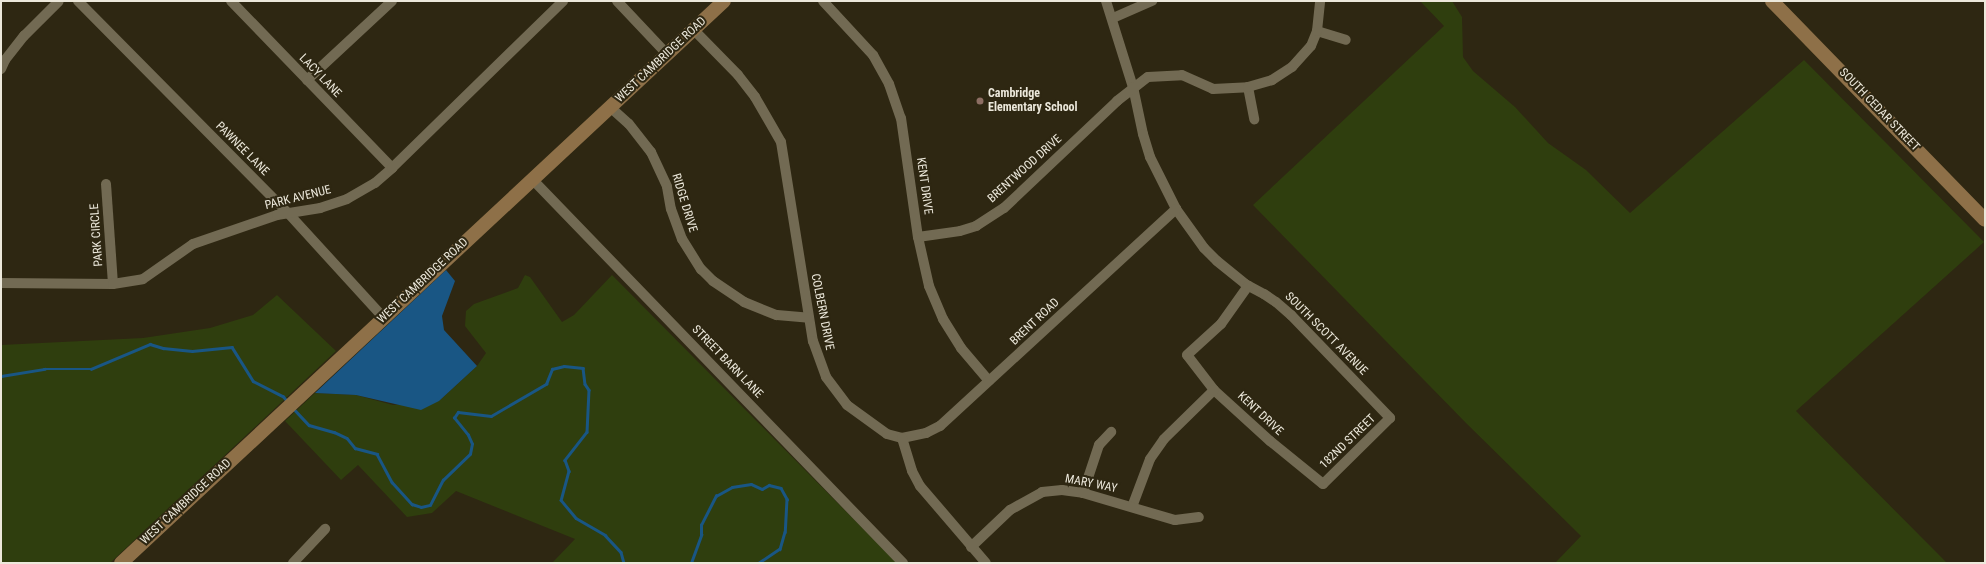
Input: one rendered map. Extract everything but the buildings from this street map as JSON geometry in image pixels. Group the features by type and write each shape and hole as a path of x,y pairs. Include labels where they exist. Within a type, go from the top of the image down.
{"street":[{"path":"1,69 15,46 59,1"},
{"name":"PAWNEE LANE","path":"78,1 288,213 384,318"},
{"name":"LACY LANE","path":"230,1 392,168"},
{"path":"307,80 392,1"},
{"name":"PARK AVENUE","path":"1,283 113,284 143,279 193,244 288,213 320,208 347,199 376,183 562,1"},
{"path":"616,1 667,54"},
{"name":"WEST CAMBRIDGE ROAD","path":"123,562 724,1"},
{"name":"KENT DRIVE","path":"823,1 873,55 890,84 901,118 918,237 929,286 944,319 961,348 989,381"},
{"path":"1106,1 1113,18 1134,87"},
{"path":"1113,18 1152,1"},
{"name":"BRENTWOOD DRIVE","path":"918,237 960,231 976,226 1004,208 1134,87 1148,77 1172,74 1182,75 1213,89 1248,87 1272,80 1292,67 1311,46 1317,32 1320,1"},
{"name":"SOUTH CEDAR STREET","path":"1772,1 1985,220"},
{"name":"COLBERN DRIVE","path":"694,30 738,75 759,104 781,142 809,318 818,360 836,392 851,409 872,426 902,438"},
{"path":"1317,32 1346,40"},
{"name":"SOUTH SCOTT AVENUE","path":"1134,87 1144,140 1160,179 1176,209 1204,248 1248,286 1276,302 1291,315 1390,418"},
{"path":"1248,87 1254,119"},
{"name":"RIDGE DRIVE","path":"610,107 629,124 651,152 667,187 670,209 680,234 701,269 713,281 744,302 777,315 809,318"},
{"name":"STREET BARN LANE","path":"532,179 903,563"},
{"name":"PARK CIRCLE","path":"106,184 113,284"},
{"name":"BRENT ROAD","path":"902,438 926,433 940,426 1176,209"},
{"name":"KENT DRIVE","path":"1248,286 1221,324 1187,356 1214,390 1270,441 1323,484"},
{"path":"1132,506 1150,459 1164,439 1214,390"},
{"name":"182ND STREET","path":"1323,484 1390,418"},
{"path":"1083,493 1099,445 1112,432"},
{"path":"902,438 912,471 920,486 986,563"},
{"name":"MARY WAY","path":"971,547 1010,510 1027,498 1042,492 1062,490 1083,493 1132,506 1175,520 1199,517"},
{"path":"292,563 325,529"}],"green space":[{"path":"1420,1 1452,1 1462,17 1463,57 1473,71 1515,107 1548,143 1586,170 1630,213 1804,60 1984,242 1796,411 1947,563 1555,563 1581,536 1466,423 1253,205 1444,26"},
{"path":"525,275 530,277 562,322 574,315 612,275 897,563 552,563 575,539 456,491 432,513 407,517 358,465 341,480 285,421 315,393 356,395 393,405 439,401 477,366 486,353 465,326 466,311 474,304 518,288"},
{"path":"277,295 336,351 110,563 1,563 1,345 143,338 210,328 253,315"}],"water":[{"path":"446,270 455,281 442,316 444,330 477,366 439,401 421,410 356,395 315,393"}],"waterway":[{"path":"1,376 44,369 91,369 150,344 163,348 192,351 232,347 253,381 283,396 288,402"},
{"path":"294,409 309,425 334,432 347,438 355,448 377,454 392,482 412,504 421,507 430,505 443,480 470,454 472,444 468,435 454,418 458,412 491,416 546,384 552,369 564,366 583,368 585,384 589,390 587,432 565,460 569,471 561,500 576,518 605,535 621,552 624,563"},
{"path":"691,563 701,535 701,525 716,496 732,487 751,484 762,489 769,485 781,488 787,499 785,532 780,549 759,563"}],"place":[{"name":"Cambridge Elementary School","path":"980,101"}]}
